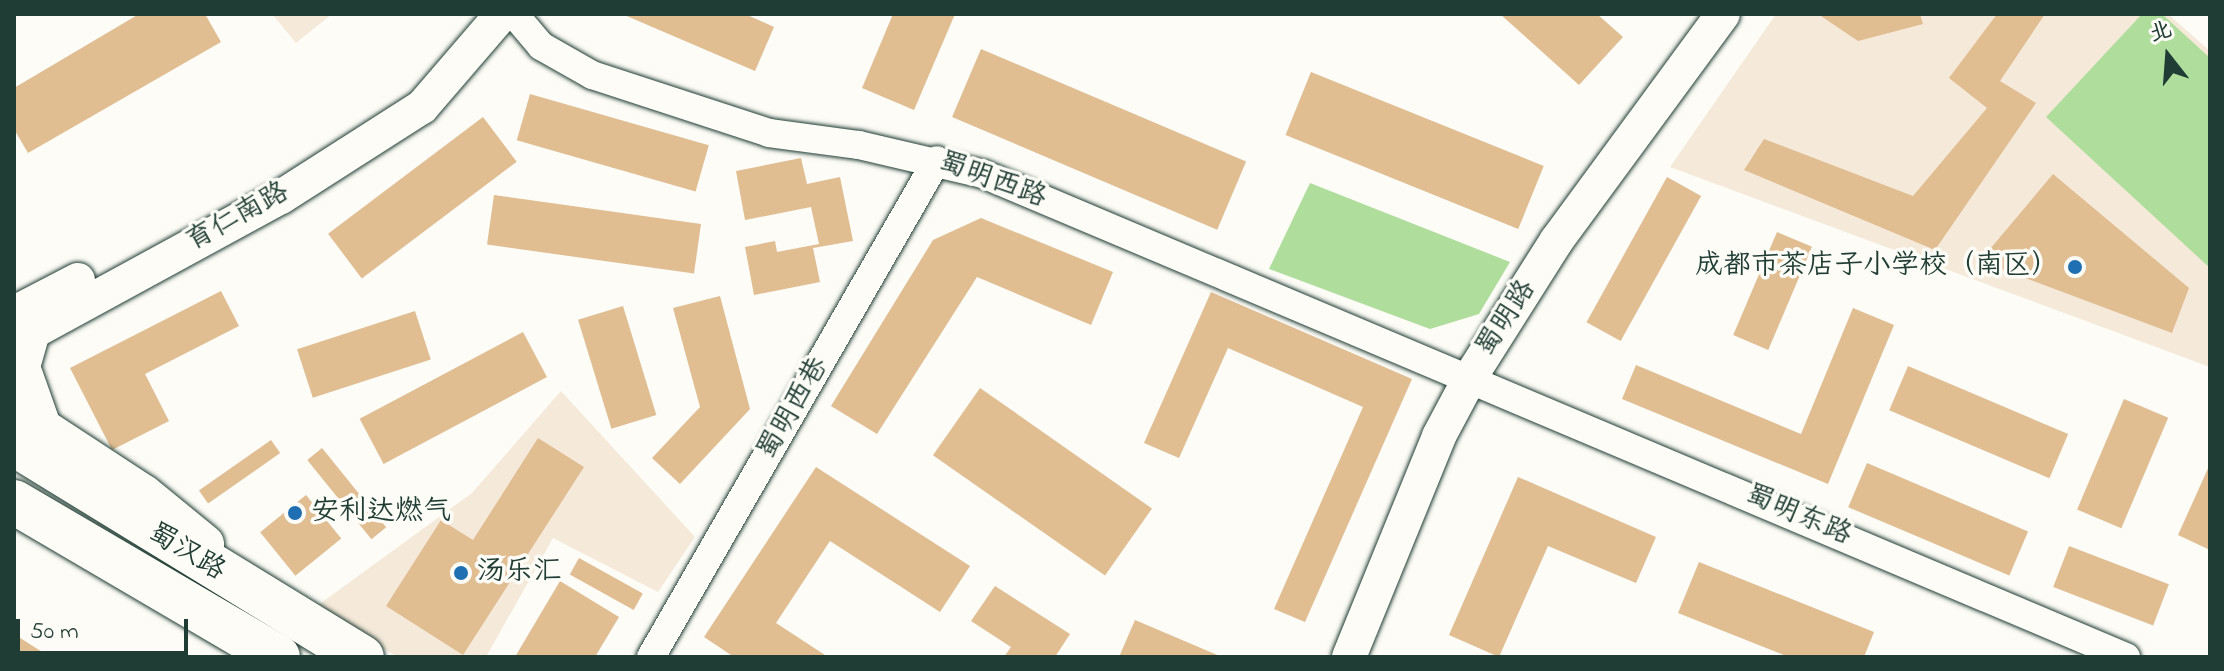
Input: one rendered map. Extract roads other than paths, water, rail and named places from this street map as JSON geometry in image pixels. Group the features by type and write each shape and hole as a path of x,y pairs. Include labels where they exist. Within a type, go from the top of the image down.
{"highway":[{"name":"蜀汉路","path":"24,427 290,615 362,657"},
{"name":"蜀汉路","path":"14,502 278,657"}],"street":[{"path":"14,313 254,190 324,147 410,86 472,14"},
{"name":"育仁南路","path":"24,427 23,367 33,332 281,197 422,107 502,14"},
{"name":"蜀明西路","path":"514,14 541,46 592,75 769,133 937,160 1471,376"},
{"name":"蜀明路","path":"1349,657 1439,436 1471,376 1557,240 1723,14"},
{"name":"蜀明西巷","path":"651,657 937,160"},
{"name":"蜀明东路","path":"1471,376 2126,657"}],"place":[{"name":"成都市茶店子小学校（南区）","path":"2075,267"},
{"name":"安利达燃气","path":"295,513"},
{"name":"汤乐汇","path":"461,573"}]}
